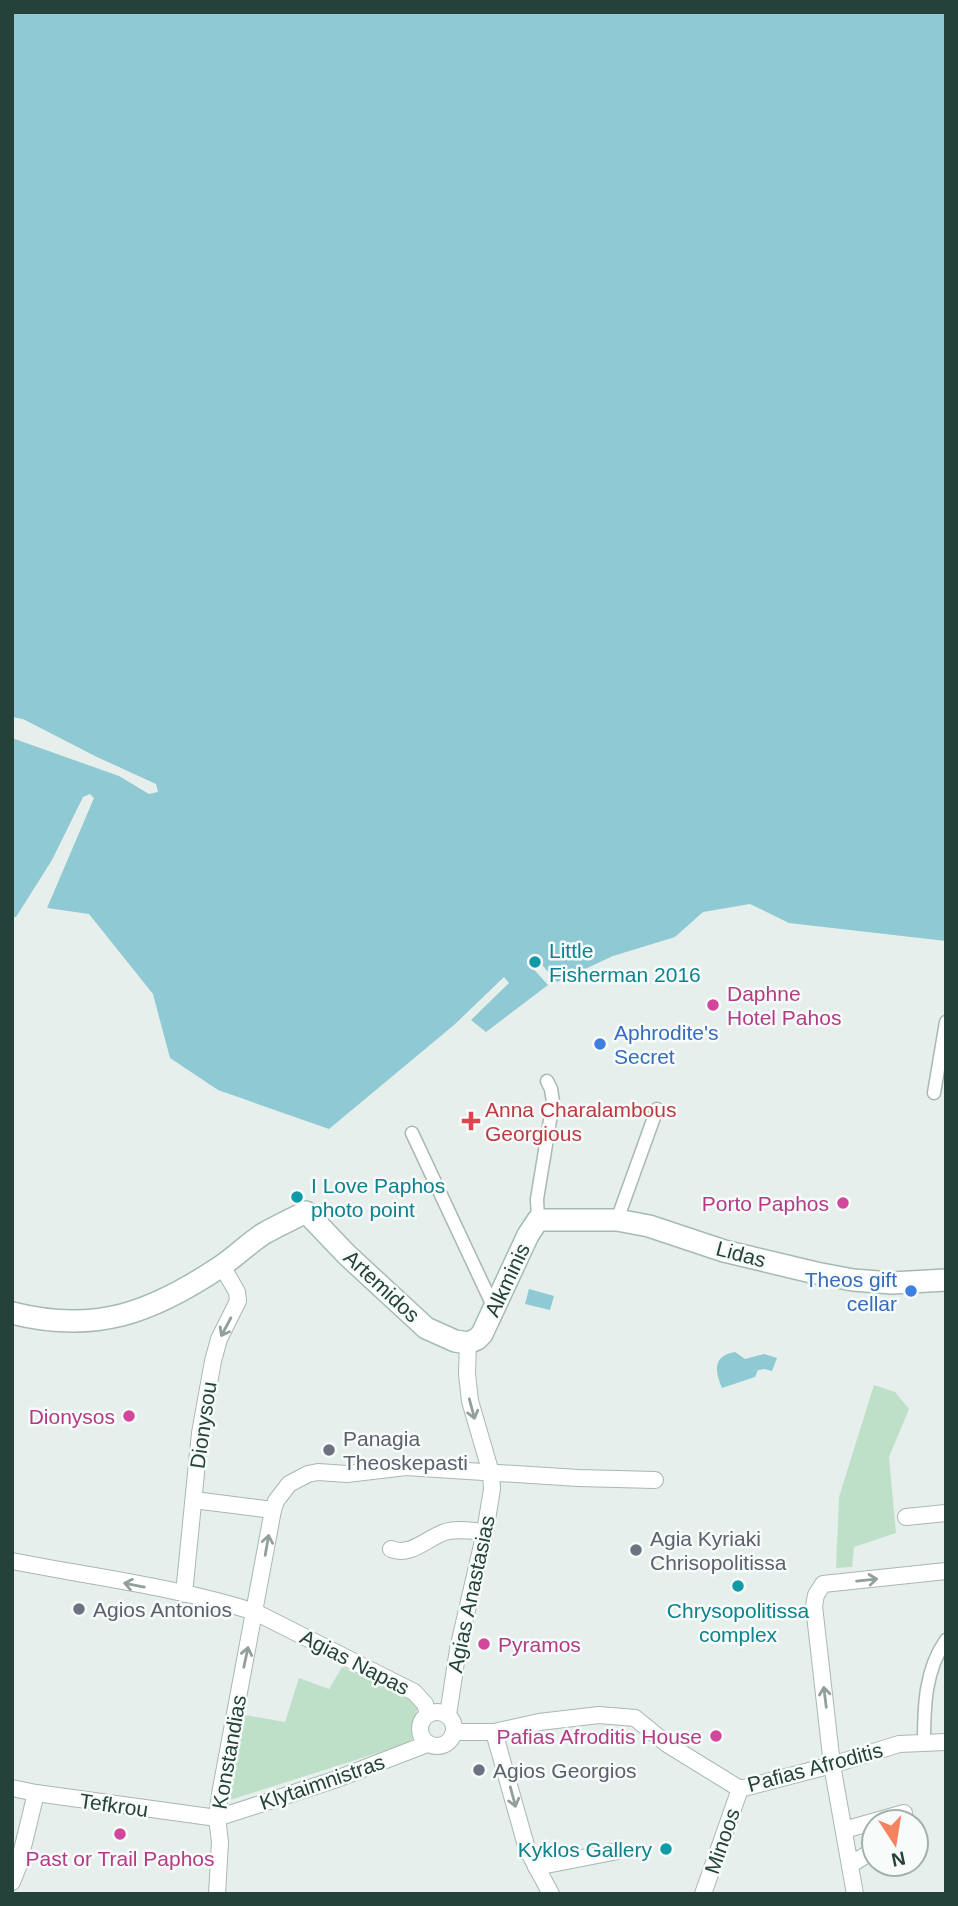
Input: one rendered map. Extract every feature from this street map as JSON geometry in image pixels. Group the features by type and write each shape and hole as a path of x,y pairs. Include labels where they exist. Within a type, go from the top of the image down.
{"main road":[{"name":"Artemidos","path":"222,1266 262,1235 306,1212 347,1255 426,1328 455,1341 468,1343"},
{"name":"Lidas","path":"538,1220 617,1220 649,1226 724,1251 830,1276 892,1283 946,1280"},
{"name":"Alkminis","path":"468,1343 482,1334 528,1235 538,1220"},
{"path":"12,1314 75,1322 130,1314 155,1306 222,1266"}],"street":[{"path":"934,1093 946,1022"},
{"name":"Alkminis","path":"538,1220 537,1199 553,1102 547,1081"},
{"path":"617,1220 657,1109"},
{"path":"412,1133 495,1308"},
{"name":"Dionysou","path":"184,1594 200,1433 213,1361 219,1339 238,1301 237,1292 222,1266"},
{"path":"468,1343 470,1401 491,1473"},
{"path":"194,1500 273,1510 276,1501 289,1484 308,1474 365,1473 406,1467 655,1480"},
{"name":"Agias Anastasias","path":"448,1716 458,1649 485,1532 492,1489 491,1473"},
{"name":"Konstandias","path":"217,1894 219,1794 273,1510"},
{"path":"906,1517 946,1513"},
{"path":"391,1549 409,1550 451,1531 485,1532"},
{"name":"Agias Napas","path":"12,1561 227,1603 255,1612 414,1692 425,1704 428,1714"},
{"path":"855,1894 832,1765 814,1606 816,1595 823,1584 946,1571"},
{"path":"924,1742 924,1705 928,1685 933,1664 946,1640"},
{"path":"439,1712 448,1716 454,1724 450,1742 443,1746 428,1744 422,1738 419,1730 421,1722 428,1714 439,1712"},
{"name":"Pafias Afroditis","path":"454,1732 494,1732 539,1722 599,1715 635,1718 667,1744 740,1789 899,1744 946,1742"},
{"path":"494,1732 527,1849 551,1894"},
{"name":"Klytaimnistras","path":"217,1818 334,1780 428,1744"},
{"name":"Tefkrou","path":"12,1787 36,1793 217,1818"},
{"name":"Minoos","path":"703,1894 740,1789"},
{"path":"12,1882 36,1793"},
{"path":"844,1830 860,1825"},
{"path":"536,1867 618,1851"},
{"path":"850,1865 860,1859"}],"green space":[{"path":"874,1385 895,1392 909,1409 889,1457 896,1533 854,1547 852,1567 836,1568 839,1497"},
{"path":"342,1667 418,1702 412,1742 230,1800 239,1714 285,1722 299,1678 329,1689"}],"water":[{"path":"12,12 946,12 946,941 789,923 750,904 703,912 675,937 613,956 557,982 536,958 529,964 548,985 486,1032 471,1020 509,983 504,977 454,1025 329,1129 218,1090 170,1058 153,994 89,914 47,908 94,798 90,794 83,797 52,860 16,917 12,917"},
{"path":"529,1289 554,1296 550,1310 525,1304"},
{"path":"735,1352 745,1359 764,1354 777,1358 772,1371 758,1370 755,1377 722,1388 717,1365 722,1357"}],"pier":[{"path":"12,717 23,719 156,784 158,792 149,794 119,776 12,738"}],"place":[{"name":"Little Fisherman 2016","path":"535,962"},
{"name":"Daphne Hotel Pahos","path":"713,1005"},
{"name":"Aphrodite's Secret","path":"600,1044"},
{"name":"Anna Charalambous Georgious","path":"471,1121"},
{"name":"I Love Paphos photo point","path":"297,1197"},
{"name":"Porto Paphos","path":"843,1203"},
{"name":"Theos gift cellar","path":"911,1291"},
{"name":"Dionysos","path":"129,1416"},
{"name":"Panagia Theoskepasti","path":"329,1450"},
{"name":"Agia Kyriaki Chrisopolitissa","path":"636,1550"},
{"name":"Chrysopolitissa complex","path":"738,1586"},
{"name":"Agios Antonios","path":"79,1609"},
{"name":"Pyramos","path":"484,1644"},
{"name":"Pafias Afroditis House","path":"716,1736"},
{"name":"Agios Georgios","path":"479,1770"},
{"name":"Past or Trail Paphos","path":"120,1834"},
{"name":"Kyklos Gallery","path":"666,1849"}]}
